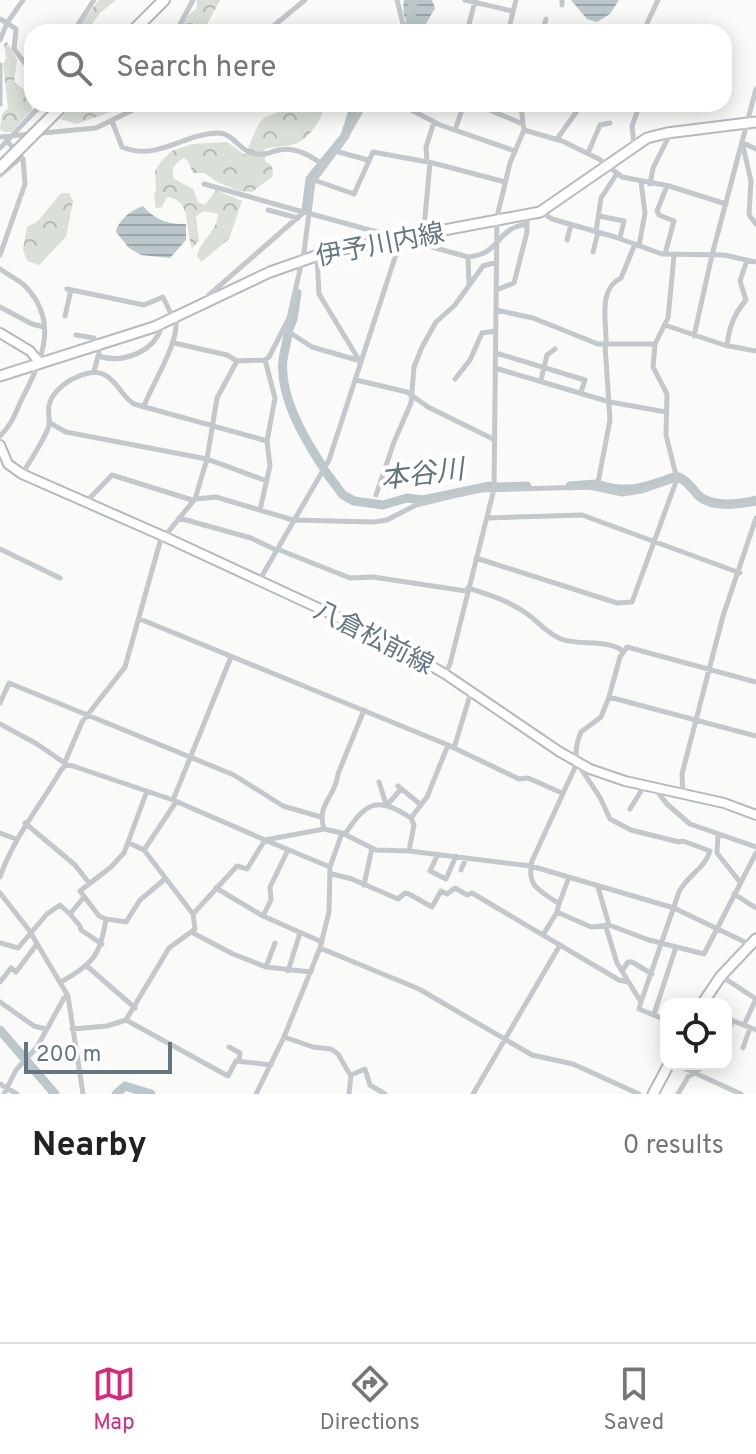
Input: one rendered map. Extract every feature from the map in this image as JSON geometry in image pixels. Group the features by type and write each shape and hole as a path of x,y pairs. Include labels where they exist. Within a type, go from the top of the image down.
{"highway":[{"path":"139,24 161,0"},
{"path":"0,168 56,112"}],"main road":[{"name":"伊予川内線","path":"0,376 40,363 97,351 302,260 401,238 527,220 647,138 751,123"},
{"path":"0,333 30,351 40,363"},
{"path":"0,445 4,458 12,468"},
{"name":"八倉松前線","path":"12,468 364,629 445,674 577,763 602,774 724,803 756,815"},
{"path":"707,998 721,976 754,944"},
{"path":"653,1094 668,1070"}],"street":[{"path":"0,40 7,23 23,0"},
{"path":"78,24 94,0"},
{"path":"180,24 193,0"},
{"path":"276,24 305,0"},
{"path":"465,0 512,11"},
{"path":"510,24 516,0"},
{"path":"647,24 658,0"},
{"path":"399,1 403,24"},
{"path":"469,24 475,1"},
{"path":"0,19 16,29 14,49 24,62"},
{"path":"544,24 546,19"},
{"path":"0,65 0,104"},
{"path":"694,336 742,142 751,123 756,89"},
{"path":"0,148 34,112"},
{"path":"0,137 9,139 87,130 129,112"},
{"path":"174,343 227,355 237,361 265,360 269,357 289,318 302,260 306,213 314,180 360,112"},
{"path":"415,112 434,122 515,151"},
{"path":"455,130 461,112"},
{"path":"492,112 588,153 607,164 616,175 726,204"},
{"path":"445,674 494,489 497,222 505,182 523,127 521,112"},
{"path":"557,139 576,112"},
{"path":"634,145 632,126 637,112"},
{"path":"112,121 122,147 137,151 156,151 193,138 222,133 249,152 268,155 289,149 314,158 325,166"},
{"path":"420,235 425,217 426,147 434,122"},
{"path":"588,153 600,125 610,123"},
{"path":"650,184 653,168 668,138 667,133"},
{"path":"0,255 23,191 23,165 9,139"},
{"path":"742,142 756,149"},
{"path":"742,142 751,181 749,215 756,224"},
{"path":"335,151 368,160"},
{"path":"314,180 354,194 373,152 505,182"},
{"path":"0,175 20,158"},
{"path":"593,252 601,198 616,175"},
{"path":"597,488 600,460 609,428 604,322 609,288 621,278 637,245 645,213 641,182"},
{"path":"204,184 468,257 483,254 497,244 511,226 527,220"},
{"path":"665,254 674,221 659,215 657,211 668,190 667,186"},
{"path":"268,210 298,218"},
{"path":"540,212 552,219 665,254 712,255 756,262"},
{"path":"204,303 209,295 306,213"},
{"path":"599,216 624,221 620,238"},
{"path":"496,290 514,283 527,220"},
{"path":"567,240 571,225"},
{"path":"259,581 327,464 401,238"},
{"path":"317,256 319,294 360,360"},
{"path":"476,558 617,603 632,602 677,479 666,435 667,394 653,371 655,344 665,325 674,256"},
{"path":"468,257 469,285"},
{"path":"727,346 729,329 746,300 740,281 747,259"},
{"path":"376,495 411,403 414,367 422,347 436,322 455,305 483,266 497,262"},
{"path":"0,269 29,291 46,337 40,363 18,413 0,436"},
{"path":"65,316 69,289 144,305 163,297 175,318 174,343 144,406"},
{"path":"0,307 44,327"},
{"path":"496,310 533,318 606,345 655,344"},
{"path":"97,351 118,359 143,350 153,343 162,324"},
{"path":"665,325 727,346 756,351"},
{"path":"284,329 312,347 360,360"},
{"path":"455,379 470,360 482,333 496,331"},
{"path":"76,335 94,338 97,351 94,371"},
{"path":"541,380 547,355 555,349"},
{"path":"496,353 585,380 581,392"},
{"path":"260,510 267,481 270,458 267,441 275,398 265,360"},
{"path":"0,877 25,823 66,764 74,737 87,715 125,667 163,536 194,500 207,459 217,398 237,361"},
{"path":"495,368 608,401 666,412"},
{"path":"22,474 50,423 49,406 54,395 83,374 94,371 113,380 131,402 267,441"},
{"path":"356,380 411,394 428,407 495,440"},
{"path":"50,423 66,432 207,459 267,481"},
{"path":"0,463 12,468"},
{"path":"86,502 112,475 194,500 216,497 293,520 380,521 416,505 494,489 597,488 630,493 677,479 709,504 738,507 756,503"},
{"path":"487,518 582,515 740,573"},
{"path":"179,518 251,538 350,578 373,577 468,590 505,600 551,635 570,642 616,647 623,651"},
{"path":"683,793 682,774 723,616 756,518"},
{"path":"0,549 60,578"},
{"path":"745,554 756,558"},
{"path":"140,619 451,746 519,779 528,778 562,793"},
{"path":"740,882 713,849 631,830 615,823 580,770 576,748 581,732 601,717 610,685 627,647 756,682"},
{"path":"144,850 174,801 231,657"},
{"path":"0,703 9,683 234,775 283,806 321,817"},
{"path":"411,818 427,797 451,746 471,692"},
{"path":"609,697 756,736"},
{"path":"324,829 321,817 325,802 336,785 364,710"},
{"path":"0,724 66,764 174,801 330,867"},
{"path":"559,904 529,878 531,866 577,763"},
{"path":"379,782 387,804 411,818 414,825 409,851"},
{"path":"630,809 644,786"},
{"path":"256,1094 284,1037 321,945 329,912 330,867 343,834 367,809 387,804 400,787 421,805"},
{"path":"557,912 591,927 607,926 704,954 756,850 690,824 667,804 655,788"},
{"path":"147,791 129,843 111,867 80,891 99,916 126,922 140,900 166,879"},
{"path":"25,823 75,865 89,883"},
{"path":"193,914 237,866 247,869 265,840 324,829 372,848 531,866 674,908 754,944"},
{"path":"0,833 16,839"},
{"path":"660,1017 639,1009 641,1002 686,879 703,869 718,835"},
{"path":"72,1029 107,1026 126,1020 169,948 193,933 196,926 193,914 144,850 129,843"},
{"path":"364,885 372,848"},
{"path":"263,916 271,900 270,887 288,850"},
{"path":"438,854 430,871 446,879 456,856"},
{"path":"461,870 466,858"},
{"path":"332,874 398,899 405,893 409,894 432,907 441,891 447,894 455,888 467,895 472,893 619,980 628,982"},
{"path":"543,935 557,912 569,877"},
{"path":"597,886 622,971 641,1002"},
{"path":"216,888 321,945 419,989 532,1055 573,1064 639,1094"},
{"path":"0,893 30,933 68,996 83,1094"},
{"path":"734,894 756,908"},
{"path":"70,914 84,897"},
{"path":"0,943 18,948 47,914 60,905 81,930 102,944"},
{"path":"61,982 87,966 102,944 106,919"},
{"path":"193,933 266,967 311,972"},
{"path":"288,971 300,933"},
{"path":"266,967 275,943"},
{"path":"0,982 11,968 16,972 37,944"},
{"path":"473,1094 560,945"},
{"path":"654,1014 676,946"},
{"path":"622,971 628,962 632,962 652,974"},
{"path":"87,966 135,1008"},
{"path":"721,976 756,999 743,1048"},
{"path":"5,1091 16,1070 37,1047 68,996"},
{"path":"0,1002 34,1026 47,1029"},
{"path":"126,1020 228,1076 236,1061 271,1065"},
{"path":"284,1037 335,1052 351,1075 349,1094"},
{"path":"229,1047 240,1053 239,1061"},
{"path":"351,1075 365,1069 370,1085 385,1094"},
{"path":"688,1070 741,1094"},
{"path":"678,1094 688,1077 700,1070"},
{"path":"0,1084 5,1091 17,1094"}],"green space":[{"path":"99,0 116,0 92,24 80,24"},
{"path":"197,0 220,0 207,24 183,24 183,20 197,8"},
{"path":"7,42 17,60 14,82 24,90 24,112 30,112 11,132 0,129 2,114 8,108 4,44"},
{"path":"67,112 110,112 77,124 60,119"},
{"path":"278,112 323,112 318,123 298,143 265,149 265,161 272,166 273,176 252,192 239,191 204,173 193,173 184,158 174,167 174,179 193,189 198,202 205,205 216,190 242,201 229,239 201,262 197,256 199,250 215,225 218,214 204,211 196,216 199,241 192,248 186,216 180,203 167,197 162,207 156,208 155,171 172,151 192,144 227,142 245,155 264,118"},
{"path":"61,193 69,193 73,201 66,237 39,265 27,261 23,249 27,227 38,221"}],"shaded area":[{"path":"404,0 432,0 435,8 426,24 409,24 404,13"},
{"path":"571,0 619,0 610,14 597,22 587,19"},
{"path":"143,206 162,220 186,224 186,240 170,258 141,255 129,248 116,232 126,216"}],"waterway":[{"name":"本谷川","path":"410,24 413,0"},
{"name":"本谷川","path":"306,210 310,179 345,136 353,112"},
{"name":"本谷川","path":"289,329 297,293"},
{"name":"本谷川","path":"288,334 283,360 285,388 301,430 323,467"},
{"name":"本谷川","path":"325,471 343,495 354,501 383,505 407,498 423,500 490,486"},
{"name":"本谷川","path":"600,485 637,488 674,477"},
{"name":"本谷川","path":"679,477 710,502 734,504 756,500"},
{"name":"本谷川","path":"570,486 595,484"},
{"name":"本谷川","path":"498,487 527,486"},
{"path":"0,1030 55,1094"},
{"path":"116,1094 125,1086 151,1094"}]}
